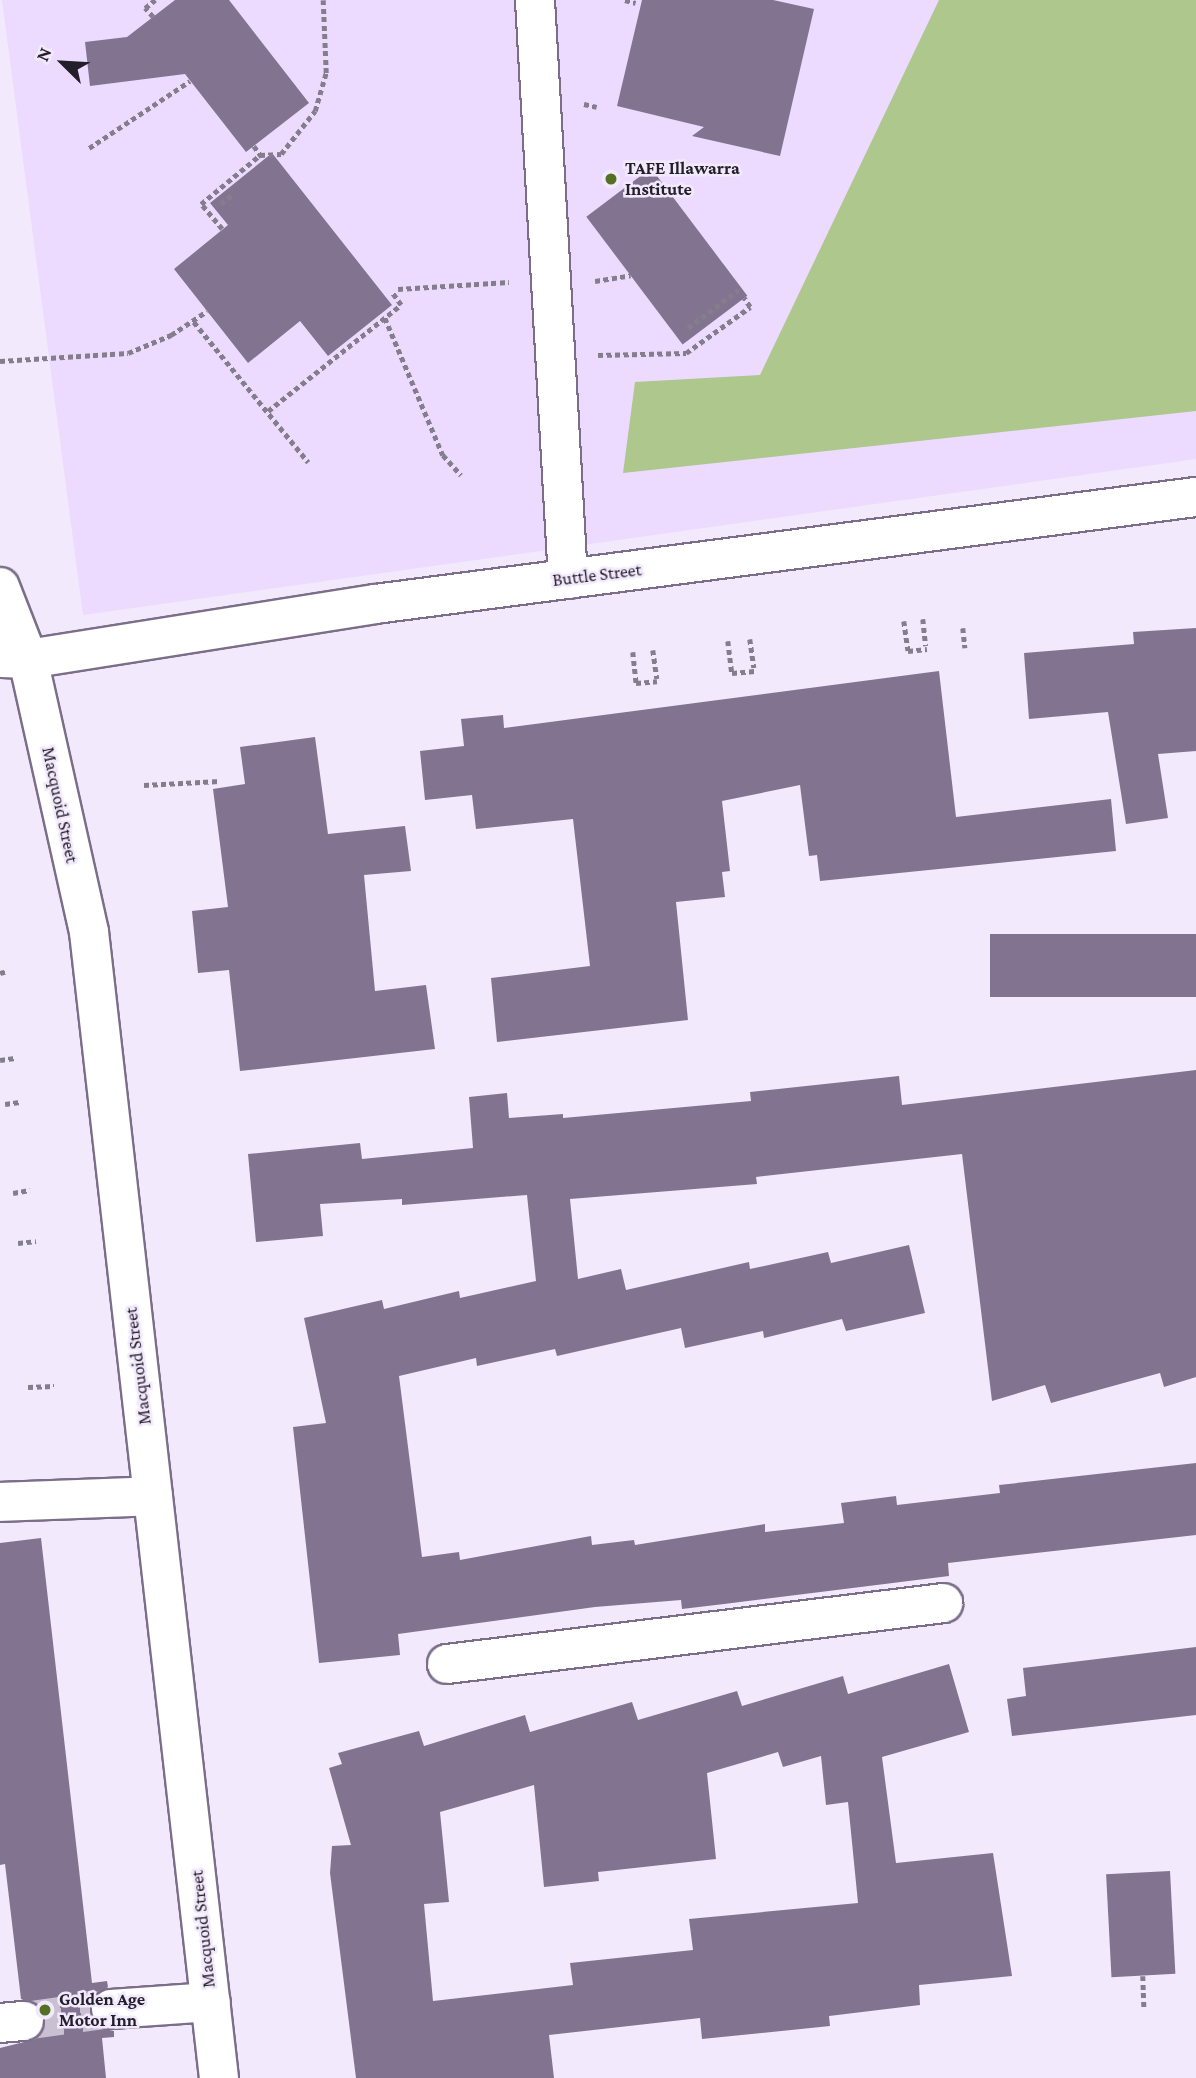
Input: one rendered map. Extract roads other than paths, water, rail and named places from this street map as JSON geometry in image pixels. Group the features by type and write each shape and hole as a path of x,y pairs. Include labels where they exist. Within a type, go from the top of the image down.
{"street":[{"path":"535,0 568,579"},
{"name":"Buttle Street","path":"14,658 568,579 1196,497"},
{"name":"Macquoid Street","path":"0,587 14,658 89,932 219,2078"},
{"path":"0,1502 153,1496"},
{"path":"447,1664 943,1602"},
{"path":"111,2009 211,2002"}],"tunnel":[{"path":"24,2021 111,2009"}],"place":[{"name":"TAFE Illawarra Institute","path":"611,179"},
{"name":"Golden Age Motor Inn","path":"45,2010"}]}
